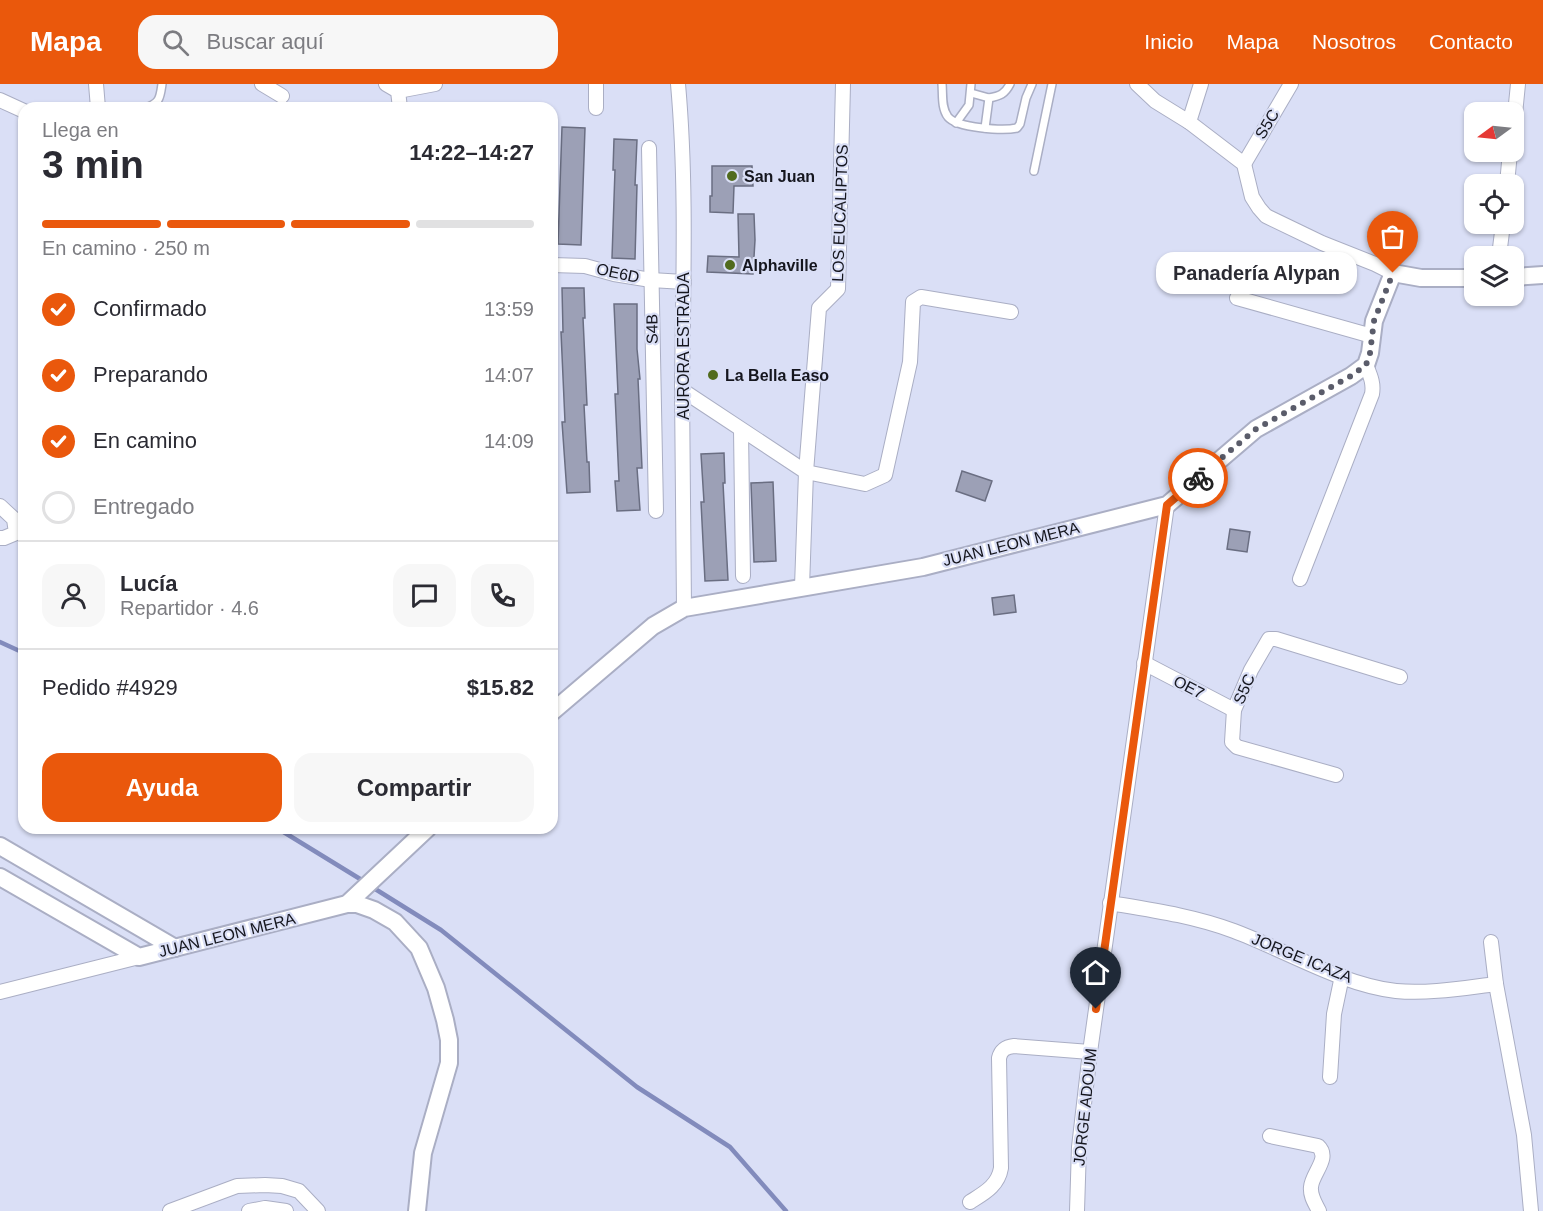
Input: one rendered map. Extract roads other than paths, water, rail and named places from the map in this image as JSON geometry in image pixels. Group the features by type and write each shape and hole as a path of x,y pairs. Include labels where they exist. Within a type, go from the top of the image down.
{"street":[{"path":"96,84 98,102"},
{"path":"261,84 282,96"},
{"path":"398,102 394,86 435,84"},
{"path":"596,84 596,108"},
{"name":"AURORA ESTRADA","path":"678,84 681,119 684,282 682,390 684,608"},
{"name":"LOS EUCALIPTOS","path":"802,587 806,472 819,308 838,289 843,84"},
{"path":"1137,84 1155,100 1189,122 1244,164 1252,197 1266,216 1393,273 1420,278 1464,278"},
{"path":"1189,122 1201,84"},
{"name":"S5C","path":"1244,164 1291,84"},
{"path":"1516,102 1518,84"},
{"path":"0,100 18,108"},
{"name":"S4B","path":"649,148 656,511"},
{"name":"OE6D","path":"558,265 585,266 614,274 651,280 684,282"},
{"path":"1300,579 1372,394 1372,380 1366,365 1374,321 1393,273"},
{"path":"1524,276 1543,275"},
{"path":"682,390 806,472 865,484 885,475 910,362 913,302 921,297 1011,312"},
{"path":"1238,298 1372,336"},
{"name":"JUAN LEON MERA","path":"558,707 653,626 684,608 923,567 1167,505 1256,429 1351,376 1366,365"},
{"path":"741,430 743,576"},
{"name":"JORGE ADOUM","path":"1077,1211 1079,1147 1090,1052 1167,505"},
{"path":"0,506 14,519 16,533 0,538"},
{"name":"S5C","path":"1336,775 1237,747 1232,742 1234,710 1251,670 1269,639 1276,639 1400,677"},
{"name":"OE7","path":"1144,663 1234,710"},
{"name":"JUAN LEON MERA","path":"0,992 347,904 422,834"},
{"path":"0,846 175,948"},
{"path":"0,877 140,957"},
{"name":"JORGE ICAZA","path":"1110,903 1180,915 1233,930 1373,987 1415,992 1496,984"},
{"path":"347,904 357,904 374,910 395,922 419,948 436,988 445,1020 449,1040 449,1063 423,1153 417,1211"},
{"path":"1491,942 1496,984 1524,1135 1531,1211"},
{"path":"1330,1077 1334,1014 1342,976"},
{"path":"970,1202 990,1188 1000,1176 1000,1053 1008,1046 1090,1052"},
{"path":"1270,1136 1318,1146 1322,1149 1323,1158 1311,1190 1319,1211"},
{"path":"170,1211 237,1186 265,1185 282,1186 299,1191 318,1211"},
{"path":"249,1211 265,1208 286,1211"}],"lane":[{"path":"157,102 160,98 162,84"},
{"path":"942,84 945,112 956,123 985,128 1011,129 1017,128 1020,124 1030,84"},
{"path":"956,123 969,105 971,84"},
{"path":"971,93 989,98 1000,96 1006,92 1010,84"},
{"path":"1034,171 1052,84"},
{"path":"985,128 989,98"}],"waterway":[{"path":"0,642 18,650"},
{"path":"287,834 365,882"},
{"path":"372,887 441,930 637,1087 730,1147 786,1211"}],"place":[{"name":"San Juan","path":"732,176"},
{"name":"Alphaville","path":"730,265"},
{"name":"Panadería Alypan","path":"1393,273"},
{"name":"La Bella Easo","path":"713,375"}]}
